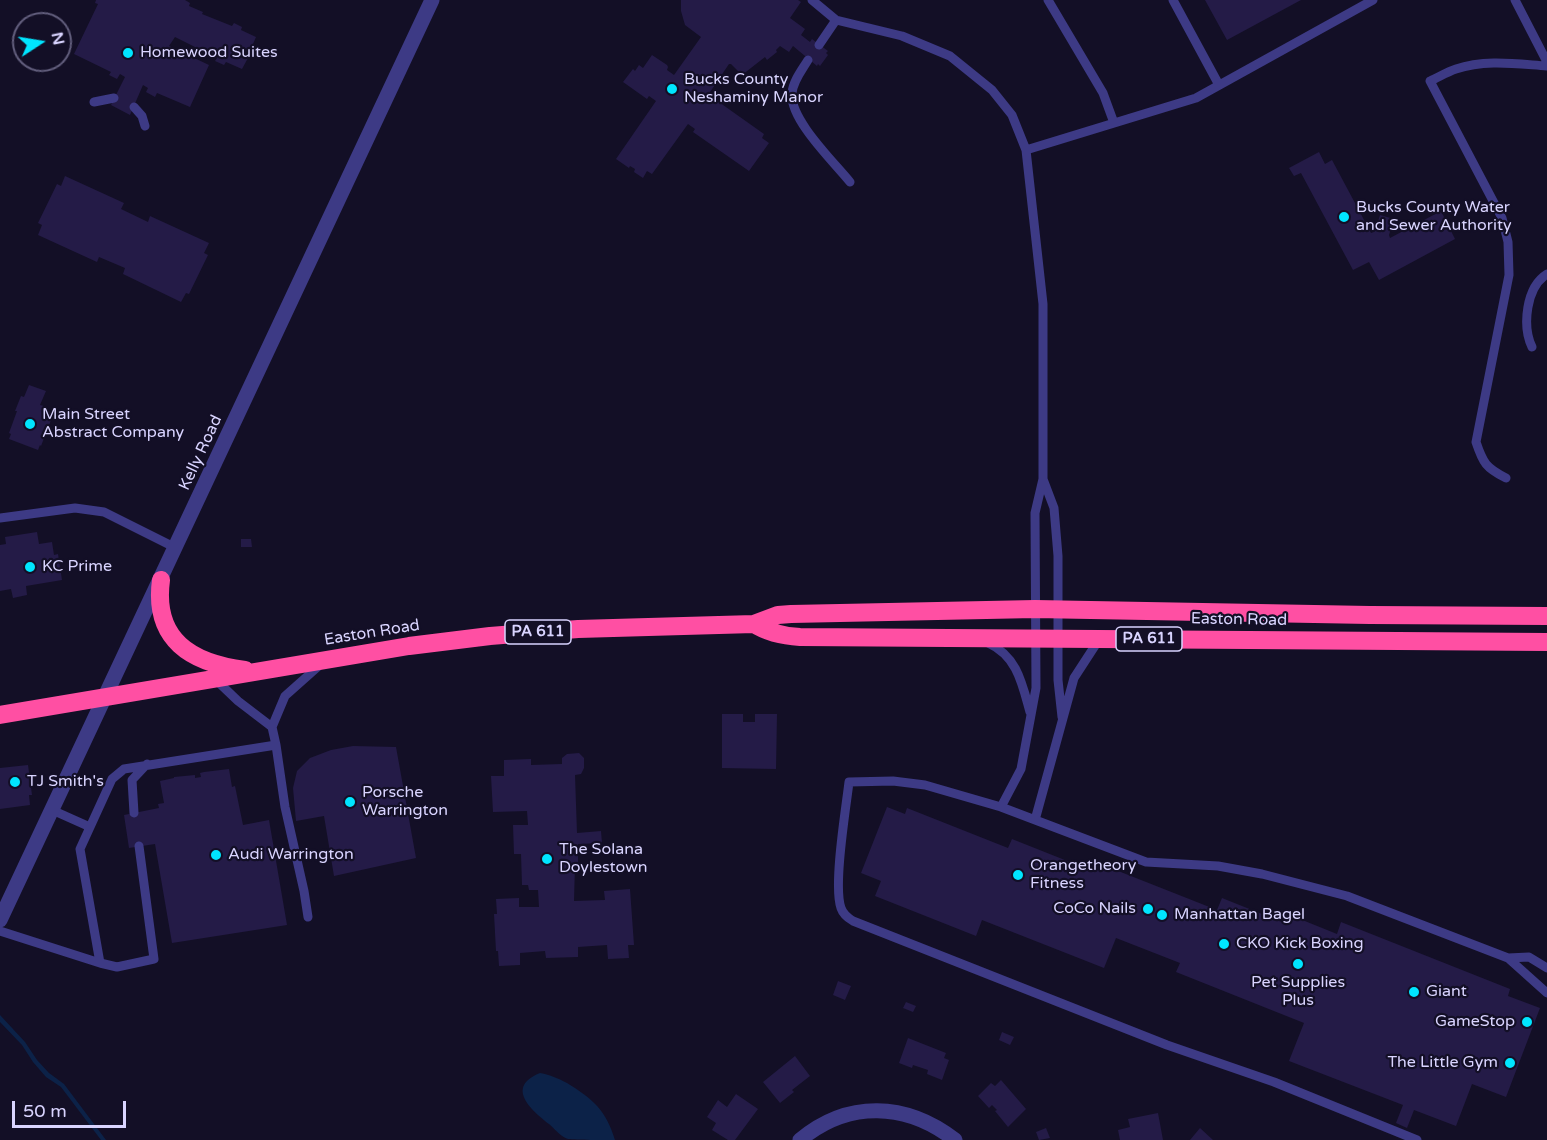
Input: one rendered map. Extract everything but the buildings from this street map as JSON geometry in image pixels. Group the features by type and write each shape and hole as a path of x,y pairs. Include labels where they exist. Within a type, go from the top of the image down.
{"highway":[{"path":"161,579 159,594 161,616 173,638 196,656 210,662 259,671"},
{"name":"Easton Road","path":"0,715 324,660 490,636 578,629 754,624 778,615 791,614 1058,609 1547,616"},
{"name":"Easton Road","path":"754,624 762,629 792,637 1547,642"}],"street":[{"name":"Kelly Road","path":"0,920 432,0"},
{"path":"800,1140 824,1123 839,1116 876,1110 916,1117 940,1128 955,1140"}],"lane":[{"path":"812,0 836,20 902,36 950,56 999,98 1012,115 1026,150 1043,304 1043,479 1035,513 1036,688 1021,769 1001,807"},
{"path":"1048,0 1103,93 1114,123"},
{"path":"1173,0 1219,85"},
{"path":"1026,150 1196,98 1373,0"},
{"path":"1506,478 1490,470 1481,460 1476,442 1509,275 1508,242 1502,218 1430,81 1456,69 1479,64 1547,64 1515,0"},
{"path":"819,45 836,20"},
{"path":"808,60 796,78 792,94 794,108 802,123 850,182"},
{"path":"94,102 114,98"},
{"path":"134,106 142,116 145,126"},
{"path":"1532,347 1528,338 1531,292 1547,274"},
{"path":"1043,479 1054,508 1058,556 1058,680 1062,717"},
{"path":"0,518 75,508 104,512 176,548"},
{"path":"974,637 999,648 1010,659 1018,671 1031,713"},
{"path":"1035,820 1074,678 1100,638"},
{"path":"308,917 285,807 272,727 285,696 324,660"},
{"path":"215,679 238,701 272,727"},
{"path":"100,963 80,849 112,779 124,769 147,764 276,744"},
{"path":"135,813 132,780 147,764"},
{"path":"1416,1140 1274,1082 1167,1045 965,967 847,917 841,909 839,880 849,782 893,781 926,785 1001,807 1146,862 1218,866 1262,874 1347,896 1508,958 1547,993"},
{"path":"52,810 90,827"},
{"path":"0,931 117,967 154,959 139,846"},
{"path":"1508,958 1529,957 1547,968"}],"water":[{"path":"0,1015 49,1073 64,1084 106,1140 101,1140 61,1087 46,1077 33,1062 22,1045 0,1022"},
{"path":"540,1073 567,1083 591,1100 603,1113 615,1140 568,1139 560,1135 535,1112 523,1092 524,1085"}],"place":[{"name":"Homewood Suites","path":"128,53"},
{"name":"Bucks County Neshaminy Manor","path":"672,89"},
{"name":"Bucks County Water and Sewer Authority","path":"1344,217"},
{"name":"Main Street Abstract Company","path":"30,424"},
{"name":"KC Prime","path":"30,567"},
{"name":"TJ Smith's","path":"15,782"},
{"name":"Porsche Warrington","path":"350,802"},
{"name":"Audi Warrington","path":"216,855"},
{"name":"The Solana Doylestown","path":"547,859"},
{"name":"Orangetheory Fitness","path":"1018,875"},
{"name":"CoCo Nails","path":"1148,909"},
{"name":"Manhattan Bagel","path":"1162,915"},
{"name":"CKO Kick Boxing","path":"1224,944"},
{"name":"Pet Supplies Plus","path":"1298,964"},
{"name":"Giant","path":"1414,992"},
{"name":"GameStop","path":"1527,1022"},
{"name":"The Little Gym","path":"1510,1063"}]}
